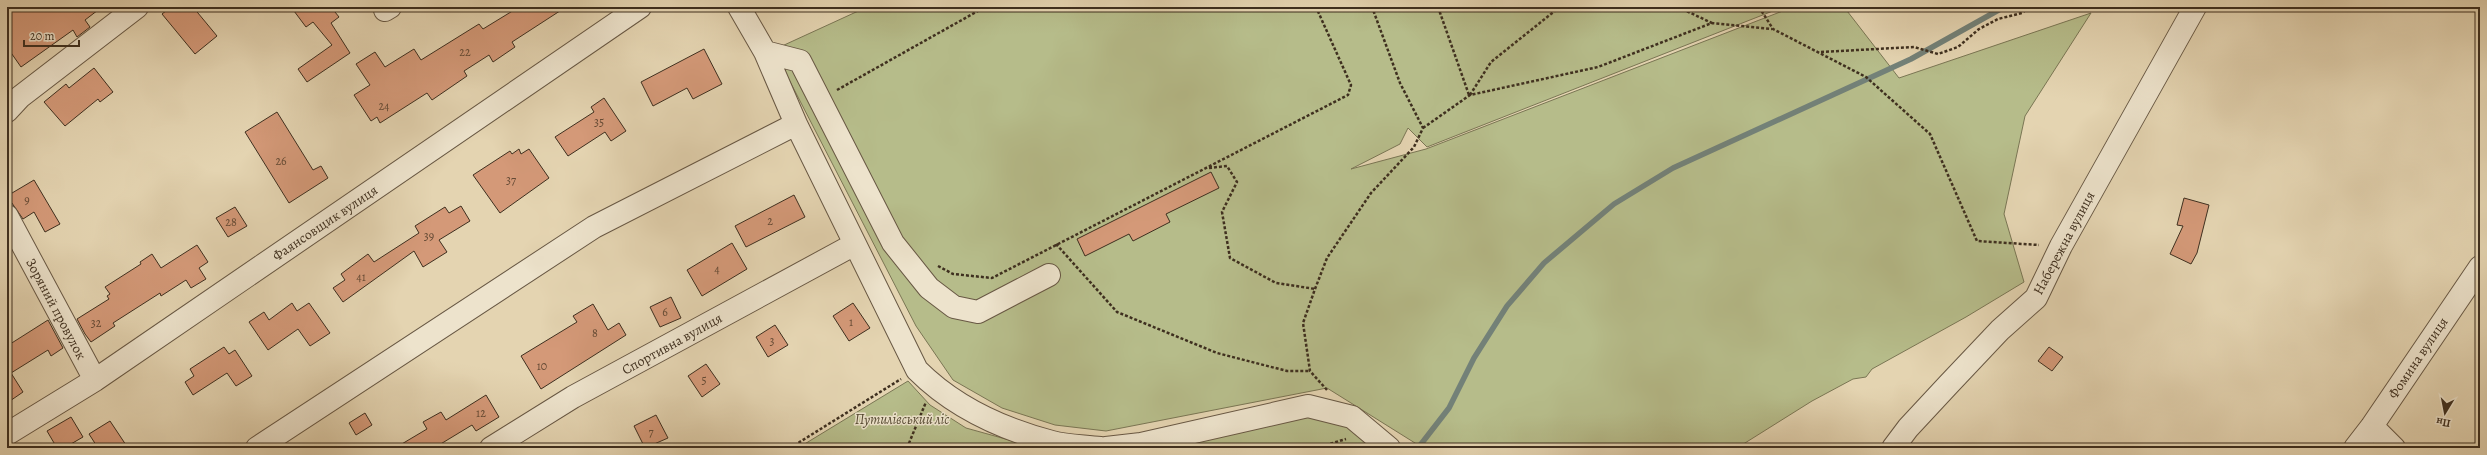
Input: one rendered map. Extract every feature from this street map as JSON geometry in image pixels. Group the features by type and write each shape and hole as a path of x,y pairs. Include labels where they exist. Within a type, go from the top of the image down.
{"street":[{"path":"7,111 20,97 137,7"},
{"name":"Фаянсовщик вулиця","path":"7,434 95,380 640,7"},
{"path":"739,7 765,52 796,124 917,370 932,385 950,399 1003,426 1053,443 1100,448"},
{"name":"Набережна вулиця","path":"1893,448 1908,428 1985,346 2036,298 2061,246 2195,7"},
{"path":"765,52 800,61 893,243 929,288 954,306 978,312 1050,275"},
{"path":"257,448 594,227 796,124"},
{"name":"Зоряний провулок","path":"7,216 95,380"},
{"name":"Спортивна вулиця","path":"491,448 573,397 855,244"},
{"name":"Фомина вулиця","path":"2355,448 2372,426 2480,267"},
{"path":"1106,448 1141,444 1308,406 1352,417 1389,448"},
{"path":"2372,426 2394,448"}],"path":[{"path":"820,100 985,7"},
{"path":"933,264 953,274 992,278 1206,168 1270,133 1348,96 1351,85 1316,7"},
{"path":"1372,7 1400,83 1423,128"},
{"path":"1438,7 1470,96"},
{"path":"1470,96 1491,62 1556,10 1556,7"},
{"path":"1678,7 1712,23 1773,29 1821,52 1870,80 1930,134 1977,241 2061,246"},
{"path":"1759,7 1773,29"},
{"path":"1821,52 1914,47 1938,54 1958,46 1979,29 2022,13 2028,7"},
{"path":"1331,394 1310,371 1303,323 1315,288 1327,258 1371,193 1414,147 1423,128 1470,96 1598,67 1712,23"},
{"path":"1206,168 1227,166 1237,182 1222,212 1230,258 1276,283 1315,288"},
{"path":"1056,244 1117,312 1217,353 1287,371 1310,371"},
{"path":"790,448 917,370"},
{"path":"907,448 932,385"},
{"path":"1316,448 1371,432"}],"green space":[{"path":"867,7 1783,7 1427,147 1408,128 1400,144 1351,169 1426,149 1793,7 1844,7 1899,78 2091,13 2025,116 2004,214 2024,282 1966,317 1872,369 1866,377 1853,379 1812,401 1737,448 1423,448 1327,388 1106,431 1055,425 1002,408 953,380 916,326 782,66 782,46"},
{"name":"Путилівський ліс","path":"908,381 930,405 966,428 1038,448 798,448"},
{"path":"1304,409 1344,417 1374,448 1144,448"}],"building":[{"path":"7,7 102,7 85,20 90,27 77,37 73,30 21,67 7,47"},
{"path":"171,7 193,7 217,36 195,54 162,14"},
{"path":"291,7 331,7 339,17 331,23 350,53 307,82 298,69 332,45 313,22 306,27"},
{"path":"519,7 566,7 512,42 515,47 493,62 489,55 464,71 467,76 432,100 427,93 380,123 377,117 371,121 354,95 370,85 356,64 375,52 385,67 414,49 421,60 479,24 483,29"},
{"path":"704,49 722,84 693,99 687,88 653,106 641,82"},
{"path":"94,68 113,92 100,102 98,99 65,126 44,102 66,84 69,88"},
{"path":"604,98 626,131 611,141 605,132 568,156 555,137 594,112 591,107"},
{"path":"277,112 313,170 321,166 328,178 289,203 245,132"},
{"path":"519,149 521,154 529,149 549,178 500,213 473,175 510,151 512,154"},
{"path":"1211,172 1219,188 1166,214 1170,222 1133,241 1129,234 1085,256 1077,239"},
{"path":"34,180 60,224 45,232 34,212 23,219 7,196"},
{"path":"794,195 805,217 746,247 735,226"},
{"path":"2184,198 2209,205 2197,253 2191,264 2170,254 2183,226 2177,225"},
{"path":"461,206 470,221 439,240 447,252 423,267 414,251 343,302 333,288 345,280 341,274 368,254 374,262 419,233 415,226 445,207 449,213"},
{"path":"235,207 247,226 228,237 216,218"},
{"path":"732,243 747,269 702,296 687,270"},
{"path":"197,245 208,262 199,268 206,279 191,288 186,280 161,296 160,293 113,323 115,326 91,342 77,319 109,299 107,296 110,294 105,287 141,264 140,262 152,254 161,268"},
{"path":"671,297 681,318 660,327 650,307"},
{"path":"292,303 297,311 309,303 330,333 310,346 298,329 268,350 249,322 264,312 269,320"},
{"path":"853,303 870,328 849,341 833,316"},
{"path":"593,304 608,330 619,323 626,335 541,389 521,356 577,322 573,316"},
{"path":"48,320 63,348 51,356 48,350 11,373 23,392 7,403 7,346"},
{"path":"775,325 788,345 768,357 756,337"},
{"path":"224,347 229,354 235,350 252,376 236,386 227,373 193,395 185,382 194,376 190,369"},
{"path":"2049,347 2063,357 2052,371 2038,361"},
{"path":"706,364 720,384 702,397 688,376"},
{"path":"486,395 499,417 476,431 472,425 434,448 395,448 427,429 423,422 441,412 446,420"},
{"path":"365,413 372,425 356,435 349,423"},
{"path":"656,415 668,438 645,448 634,426"},
{"path":"71,417 83,437 64,448 57,448 47,431"},
{"path":"110,421 128,448 98,448 89,434"}],"waterway":[{"path":"1418,448 1449,408 1474,358 1507,306 1544,263 1614,204 1673,168 1911,59 2004,7"}]}
